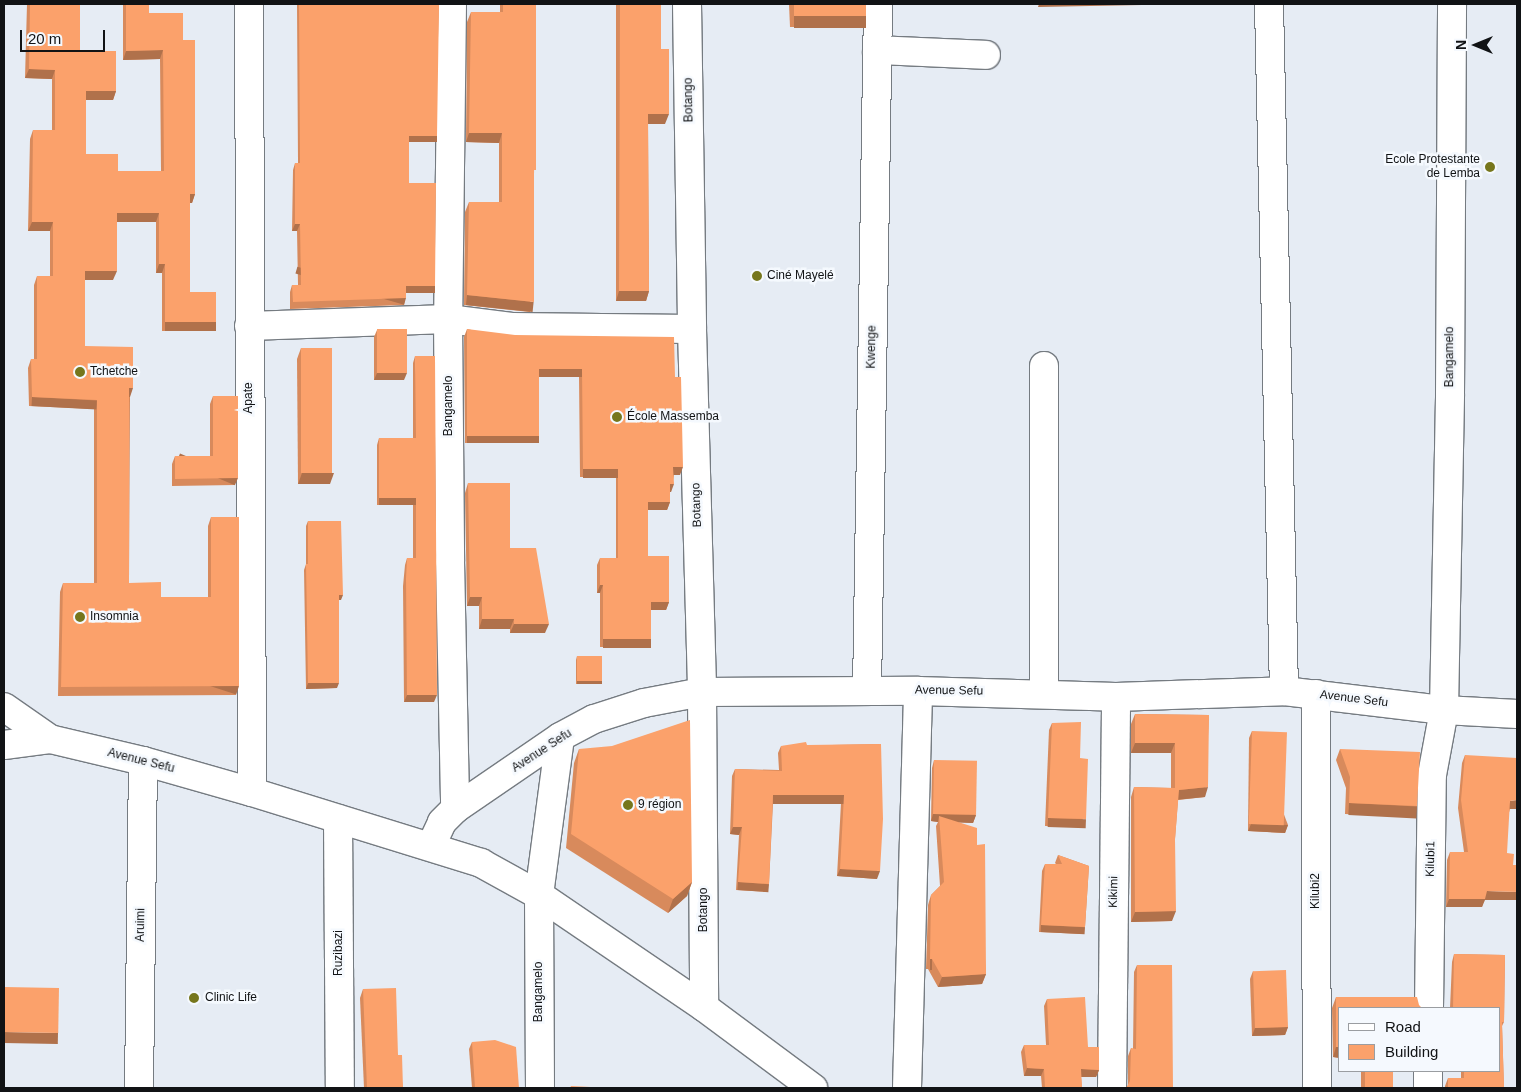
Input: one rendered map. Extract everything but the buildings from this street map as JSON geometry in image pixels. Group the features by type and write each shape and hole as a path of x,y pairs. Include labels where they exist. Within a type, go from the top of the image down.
{"street":[{"name":"Apate","path":"249,4 252,792"},
{"name":"Bangamelo","path":"452,4 448,319 455,809"},
{"name":"Botango","path":"687,4 692,329 702,692 704,1007"},
{"name":"Kwenge","path":"867,691 878,4"},
{"path":"1269,4 1284,692"},
{"name":"Bangamelo","path":"1444,710 1450,394 1452,4"},
{"path":"877,50 986,55"},
{"path":"249,326 448,319 512,327 692,329"},
{"path":"1044,366 1044,693"},
{"path":"907,1088 918,690"},
{"name":"Avenue Sefu","path":"431,846 442,822 455,809 560,737 594,719 644,703 702,692 918,690 1116,697 1284,692 1316,694 1444,710 1517,714"},
{"name":"Kilubi2","path":"1316,694 1317,1088"},
{"name":"Kikimi","path":"1112,1088 1116,697"},
{"name":"Avenue Sefu","path":"4,707 50,739"},
{"name":"Kilubi1","path":"1429,1007 1432,775 1444,710"},
{"name":"Bangamelo","path":"540,1088 539,895 560,737"},
{"name":"Avenue Sefu","path":"4,745 50,739 143,761 431,846 481,863 539,895 704,1007 803,1085"},
{"name":"Aruimi","path":"139,1088 143,761"},
{"name":"Ruzibazi","path":"338,818 340,1088"},
{"path":"1428,1072 1428,1088"}],"place":[{"name":"Ecole Protestante de Lemba","path":"1490,167"},
{"name":"Ciné Mayelé","path":"757,276"},
{"name":"Tchetche","path":"80,372"},
{"name":"École Massemba","path":"617,417"},
{"name":"Insomnia","path":"80,617"},
{"name":"9 région","path":"628,805"},
{"name":"Clinic Life","path":"194,998"}]}
